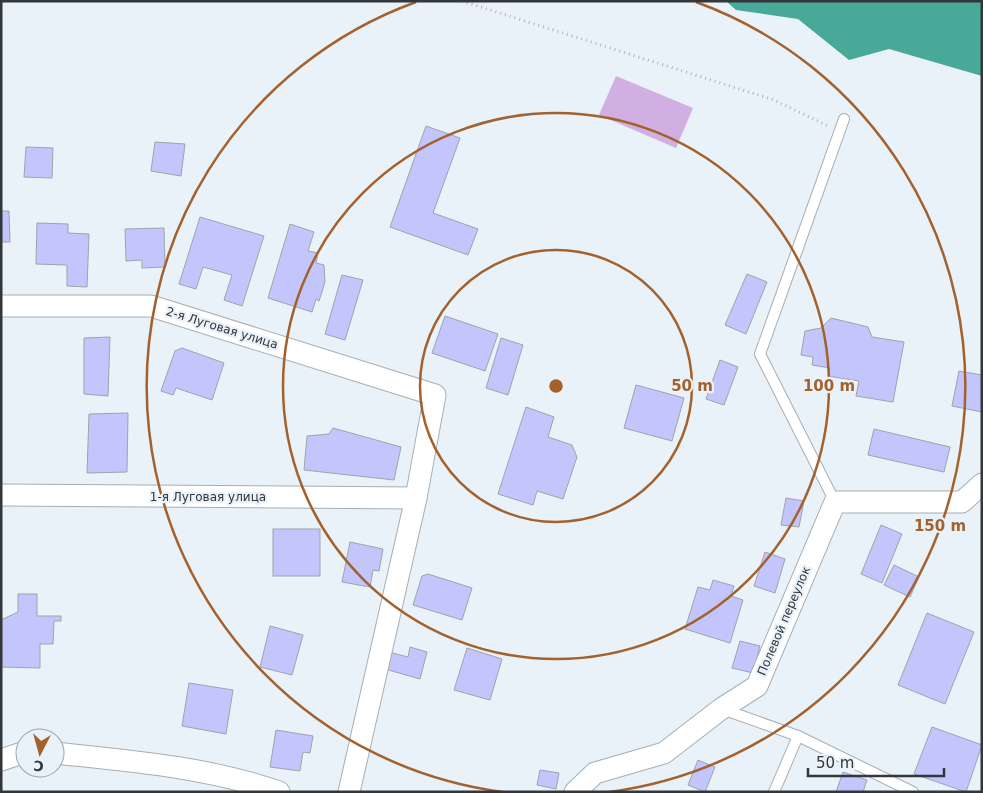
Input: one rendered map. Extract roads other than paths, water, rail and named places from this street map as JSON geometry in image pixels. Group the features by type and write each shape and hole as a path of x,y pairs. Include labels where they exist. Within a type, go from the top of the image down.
{"street":[{"name":"2-я Луговая улица","path":"1,306 151,306 435,395 416,498"},
{"path":"835,502 962,502 982,484"},
{"name":"1-я Луговая улица","path":"1,495 416,498"},
{"path":"349,792 416,498"},
{"name":"Полевой переулок","path":"575,792 595,774 664,753 721,709 757,686 835,502"},
{"path":"65,754 166,765 260,785 279,792"},
{"path":"1,760 15,755"}],"lane":[{"path":"835,502 760,354 844,119"},
{"path":"721,709 798,736 913,792"},
{"path":"774,792 798,736"}]}
